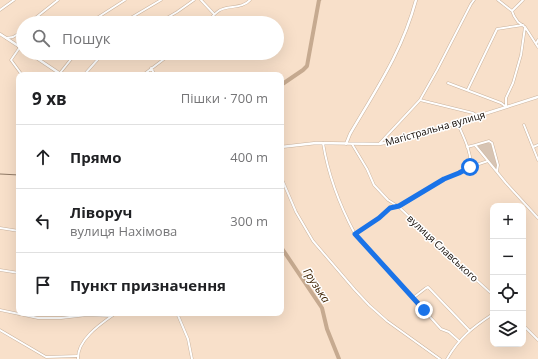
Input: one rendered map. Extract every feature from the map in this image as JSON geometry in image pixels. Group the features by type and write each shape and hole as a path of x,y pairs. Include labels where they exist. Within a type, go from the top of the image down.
{"main road":[{"path":"346,144 388,72 410,23 416,0"},
{"path":"0,34 16,44"},
{"path":"40,60 58,72"},
{"name":"Магістральна вулиця","path":"284,147 322,143 379,144 402,140 538,97"},
{"path":"349,138 352,144"}],"street":[{"path":"0,10 14,0"},
{"path":"38,16 58,0"},
{"path":"100,16 125,0"},
{"path":"134,16 161,0"},
{"path":"170,16 194,0"},
{"path":"201,0 214,14 229,7 238,7 246,4 250,0"},
{"path":"379,144 420,100 474,0"},
{"path":"498,0 512,11 518,22 524,26 538,47"},
{"path":"512,11 523,0"},
{"path":"468,89 497,29 524,26"},
{"path":"506,107 506,98 515,78 521,55 524,26"},
{"path":"6,38 16,35"},
{"path":"536,44 538,40"},
{"path":"16,53 11,60 20,72"},
{"path":"62,72 71,60"},
{"path":"87,72 97,60"},
{"path":"146,72 162,60"},
{"path":"151,68 153,72"},
{"path":"448,83 468,89 501,103 506,107"},
{"path":"420,100 474,113 478,116"},
{"path":"457,122 467,147 471,163 470,167"},
{"path":"524,125 538,160"},
{"path":"467,147 486,141 492,143 498,166 497,172"},
{"path":"322,143 326,163 347,220 355,234 441,329 449,332 460,341"},
{"name":"вулиця Славського","path":"352,144 368,169 374,185 388,200 399,206 490,292"},
{"path":"475,145 506,183 538,218"},
{"path":"533,147 538,145"},
{"path":"355,234 379,218 390,208 399,206 444,179 470,167 488,161"},
{"path":"284,184 296,212 310,236 355,290 369,305 388,321 440,359"},
{"path":"0,228 16,231"},
{"path":"0,270 16,273"},
{"path":"413,298 428,288 469,330"},
{"path":"0,310 16,313"},
{"path":"28,316 38,318 61,318 78,316"},
{"path":"0,330 46,357 78,358 83,341 102,323 112,316"},
{"path":"178,316 188,339 192,359"},
{"path":"447,359 469,330 490,316"},
{"path":"526,328 538,340"}],"shaded area":[{"path":"486,142 491,144 497,166 496,169 477,146"}],"waterway":[{"name":"Грузька","path":"284,83 307,66 319,0"},
{"path":"0,174 16,175"},
{"name":"Грузька","path":"284,251 322,308 327,329 339,359"}],"route":[{"path":"424,310 355,234 379,218 390,208 399,206 444,179 470,167"}]}
